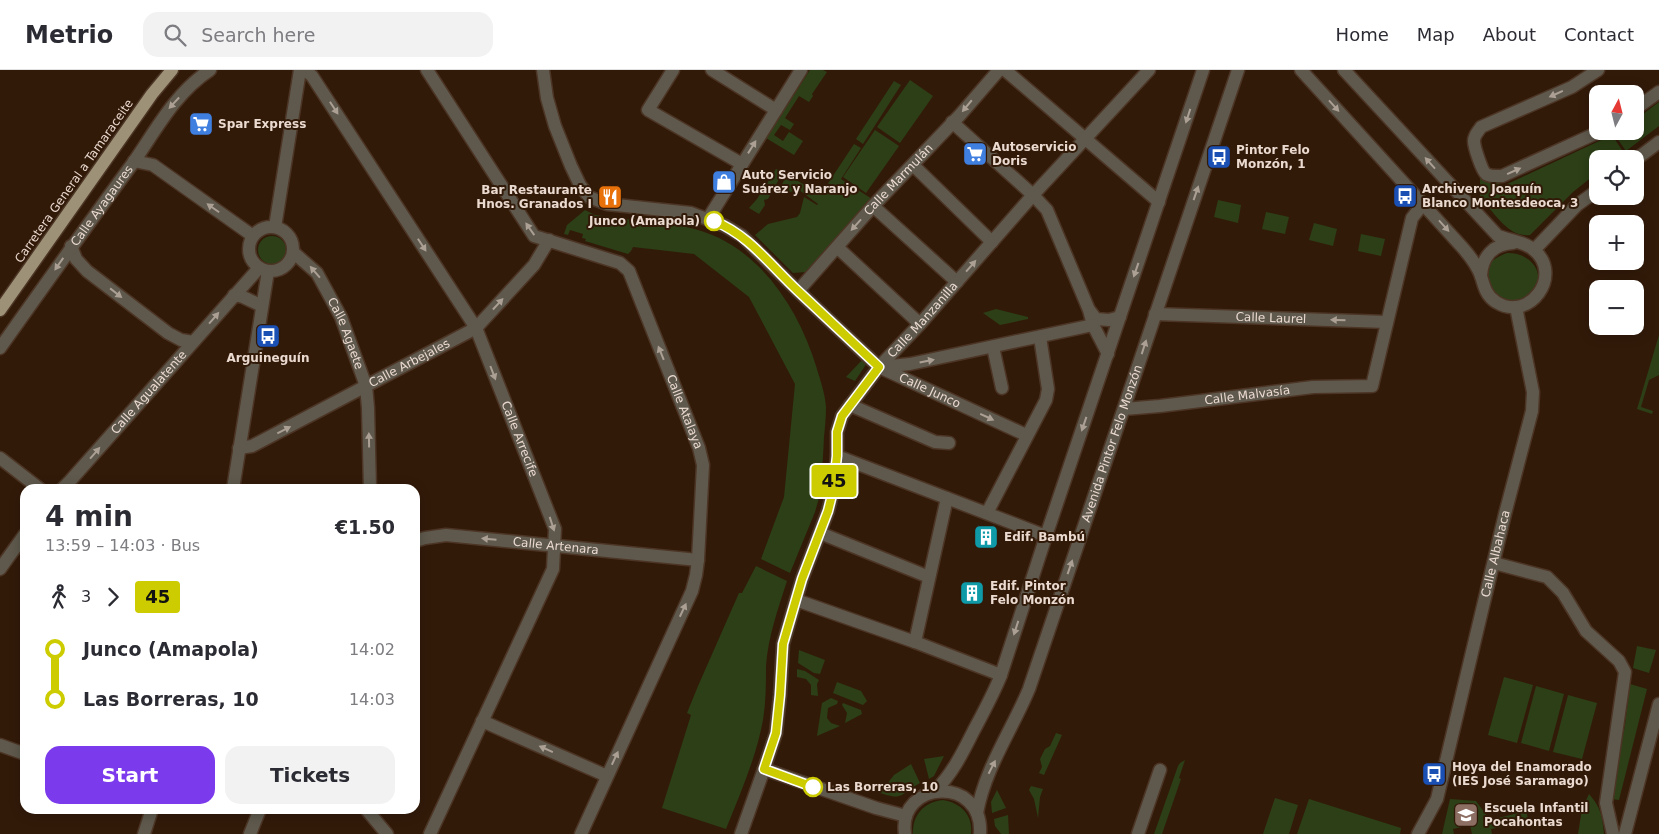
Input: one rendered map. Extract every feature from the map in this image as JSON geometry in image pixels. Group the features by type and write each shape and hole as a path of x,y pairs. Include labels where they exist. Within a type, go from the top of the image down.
{"main road":[{"name":"Carretera General a Tamaraceite","path":"0,310 152,94 172,70"}],"street":[{"name":"Calle Ayagaures","path":"0,348 71,246 134,161 169,108 199,77 210,70"},
{"path":"275,227 300,70"},
{"name":"Calle Arrecife","path":"305,70 312,76 476,328 555,530 553,568 430,834"},
{"name":"Calle Atalaya","path":"427,70 534,236 620,263 628,271 703,465 698,560 692,590 581,834"},
{"name":"Calle Junco","path":"543,70 547,98 555,126 580,186 588,197 607,204 691,212 725,226 742,236 879,367 1026,435"},
{"path":"673,70 648,110 742,164"},
{"path":"712,70 776,110"},
{"path":"708,219 801,70"},
{"name":"Calle Marmulán","path":"798,291 873,206 999,70"},
{"path":"1005,70 1159,202"},
{"name":"Calle Manzanilla","path":"741,834 776,733 783,644 802,579 828,511 833,491 837,456 837,432 842,416 879,367 920,324 1033,195 1149,70"},
{"path":"935,791 948,778 959,759 1001,675 1203,70"},
{"name":"Avenida Pintor Felo Monzón","path":"980,834 978,813 980,797 988,774 1018,716 1029,689 1238,70"},
{"path":"1301,70 1472,258 1488,295 1496,302 1505,306 1516,307 1526,304 1535,298 1542,290 1545,279 1545,268 1541,258 1534,250 1525,245 1498,236 1492,231 1344,70"},
{"path":"1589,136 1502,176 1493,177 1486,174 1483,170 1474,142 1475,134 1481,127 1572,87 1598,70"},
{"path":"1644,103 1659,92"},
{"path":"952,122 1047,210 1089,310 1093,325 1108,354"},
{"path":"1644,153 1659,142"},
{"path":"134,161 153,165 253,236"},
{"path":"913,165 992,242"},
{"path":"1534,250 1577,205 1589,196"},
{"path":"1387,322 1412,218 1424,204"},
{"path":"873,206 957,282"},
{"path":"275,227 287,233 293,245 293,252 282,269 264,269 250,256 249,250 253,236 263,228 275,227"},
{"name":"Calle Arbejales","path":"240,448 252,446 476,328 534,265 549,240"},
{"path":"1481,276 1482,267 1490,252 1506,243 1516,243"},
{"path":"71,246 76,259 87,271 168,333 181,340 192,342"},
{"path":"837,247 920,324"},
{"name":"Calle Agaete","path":"293,252 317,273 341,317 366,386 370,484"},
{"path":"234,484 262,306 264,269"},
{"name":"Calle Agualatente","path":"67,484 234,295 264,269"},
{"path":"234,295 262,306"},
{"name":"Calle Albahaca","path":"1418,834 1438,799 1532,411 1533,392 1516,307"},
{"path":"1089,310 1096,319 1108,320 1120,317"},
{"name":"Calle Laurel","path":"1155,314 1387,322"},
{"name":"Calle Malvasía","path":"1124,409 1313,387 1372,386 1387,322"},
{"path":"879,367 910,364 1093,325"},
{"path":"987,513 1026,435 1046,400 1048,389 1040,337"},
{"path":"993,347 1002,388"},
{"path":"850,405 935,442 949,443"},
{"path":"837,456 1046,536"},
{"path":"0,458 34,484"},
{"path":"915,642 947,498"},
{"path":"820,533 928,577"},
{"name":"Calle Artenara","path":"420,540 446,535 698,560"},
{"path":"0,569 20,541"},
{"path":"1494,564 1547,577 1563,592 1586,631 1619,661 1625,672 1606,803 1614,834"},
{"path":"796,600 1001,675"},
{"path":"1625,834 1659,704"},
{"path":"482,721 607,776"},
{"path":"0,746 20,752"},
{"path":"764,769 876,808 906,816"},
{"path":"1138,834 1160,770"},
{"path":"905,834 906,816 911,808 917,800 935,791 948,791 960,795 970,802 978,813"},
{"path":"144,834 150,814"},
{"path":"250,834 258,814"},
{"path":"370,814 387,834"}],"green space":[{"path":"810,70 823,70 827,72 812,94 813,96 809,102 799,96 785,118 794,124 790,130 781,125 774,135 783,141 789,132 803,141 794,155 766,138"},
{"path":"910,80 933,96 900,143 877,127"},
{"path":"894,81 901,85 863,144 856,139"},
{"path":"1659,102 1659,126 1644,137 1644,113"},
{"path":"875,130 899,146 866,193 843,177"},
{"path":"1601,140 1615,140 1622,150 1589,150 1589,179 1573,192 1530,235 1522,235 1515,232 1496,216 1480,197 1480,177 1498,180 1501,187"},
{"path":"1618,140 1641,140 1627,150"},
{"path":"854,144 861,148 841,179 872,199 806,272 793,273 755,235 768,224 797,217 800,213 804,197 818,204 799,190 776,195 787,175 821,194"},
{"path":"776,169 783,172 768,199 764,200 765,205 759,214 749,208"},
{"path":"1218,200 1241,205 1238,223 1214,217"},
{"path":"585,210 595,215 686,227 710,234 732,245 752,260 769,278 797,320 816,366 826,411 819,498 790,573 761,559 784,497 795,384 749,297 694,254 633,247 628,254 585,241 586,239 582,238 583,234 570,230 568,235 564,234 567,225"},
{"path":"1266,212 1289,217 1285,234 1262,229"},
{"path":"1314,223 1337,229 1333,246 1309,240"},
{"path":"1361,234 1385,239 1381,256 1358,251"},
{"path":"272,236 282,240 286,250 282,260 272,264 262,260 258,250 262,240"},
{"path":"1507,253 1528,259 1537,270 1537,284 1533,293 1518,303 1493,296 1489,282 1488,270 1490,265 1493,261"},
{"path":"996,309 1028,317 1028,319 1000,325 983,313"},
{"path":"1659,335 1659,375 1649,380 1641,407 1653,411 1652,414 1637,409"},
{"path":"863,359 867,363 855,381 846,377"},
{"path":"756,566 787,581 769,644 766,666 765,706 760,734 747,776 726,829 662,808 691,715 687,713 739,593 742,593"},
{"path":"1637,646 1656,650 1649,673 1633,668"},
{"path":"799,650 825,660 820,674 814,673 798,663"},
{"path":"797,669 805,671 819,680 817,684 818,696 811,695 811,685 806,679 797,677"},
{"path":"1504,677 1533,685 1517,743 1488,735"},
{"path":"837,682 861,691 867,701 863,705 833,693"},
{"path":"1630,684 1647,689 1619,800 1612,799 1611,795 1625,725"},
{"path":"1536,686 1564,694 1549,751 1521,743"},
{"path":"1568,695 1597,703 1582,759 1553,752"},
{"path":"831,698 838,701 837,704 828,708 827,718 831,723 840,726 817,736 822,703"},
{"path":"843,703 861,710 862,714 845,723 847,713 842,705"},
{"path":"1056,733 1062,735 1044,775 1039,773 1042,767 1040,759 1045,749 1050,746"},
{"path":"944,756 934,776 929,779 924,759"},
{"path":"1185,760 1179,778 1181,779 1162,834 1154,834 1178,766"},
{"path":"911,764 920,783 898,796 880,793 894,775"},
{"path":"1031,786 1043,789 1040,797 1038,818 1034,799 1029,790"},
{"path":"997,790 1006,808 992,813 991,802"},
{"path":"1589,794 1600,812 1604,834 1578,834 1582,809"},
{"path":"1275,798 1298,805 1289,834 1263,834"},
{"path":"1309,799 1401,828 1400,834 1297,834"},
{"name":"Escuela Infantil Pocahontas","path":"1450,799 1476,801 1490,820 1526,811 1529,822 1491,829 1492,834 1472,834 1470,825 1453,829 1454,834 1442,834"},
{"path":"943,800 955,804 964,811 970,821 971,834 913,834 917,815 930,803"},
{"path":"1008,815 1009,834 1001,834 995,826 994,819"}],"bus line":[{"name":"45","path":"714,221 742,236 879,367 842,416 837,432 837,456 833,491 828,511 802,579 783,644 776,733 764,769 813,787"}],"place":[{"name":"Spar Express","path":"201,124"},
{"name":"Autoservicio Doris","path":"975,154"},
{"name":"Pintor Felo Monzón, 1","path":"1219,157"},
{"name":"Auto Servicio Suárez y Naranjo","path":"724,182"},
{"name":"Archivero Joaquín Blanco Montesdeoca, 3","path":"1405,196"},
{"name":"Bar Restaurante Hnos. Granados I","path":"610,197"},
{"name":"Junco (Amapola)","path":"714,221"},
{"name":"Arguineguín","path":"268,336"},
{"name":"Edif. Bambú","path":"986,537"},
{"name":"Edif. Pintor Felo Monzón","path":"972,593"},
{"name":"Hoya del Enamorado (IES José Saramago)","path":"1434,774"},
{"name":"Las Borreras, 10","path":"813,787"},
{"name":"Escuela Infantil Pocahontas","path":"1466,815"}]}
